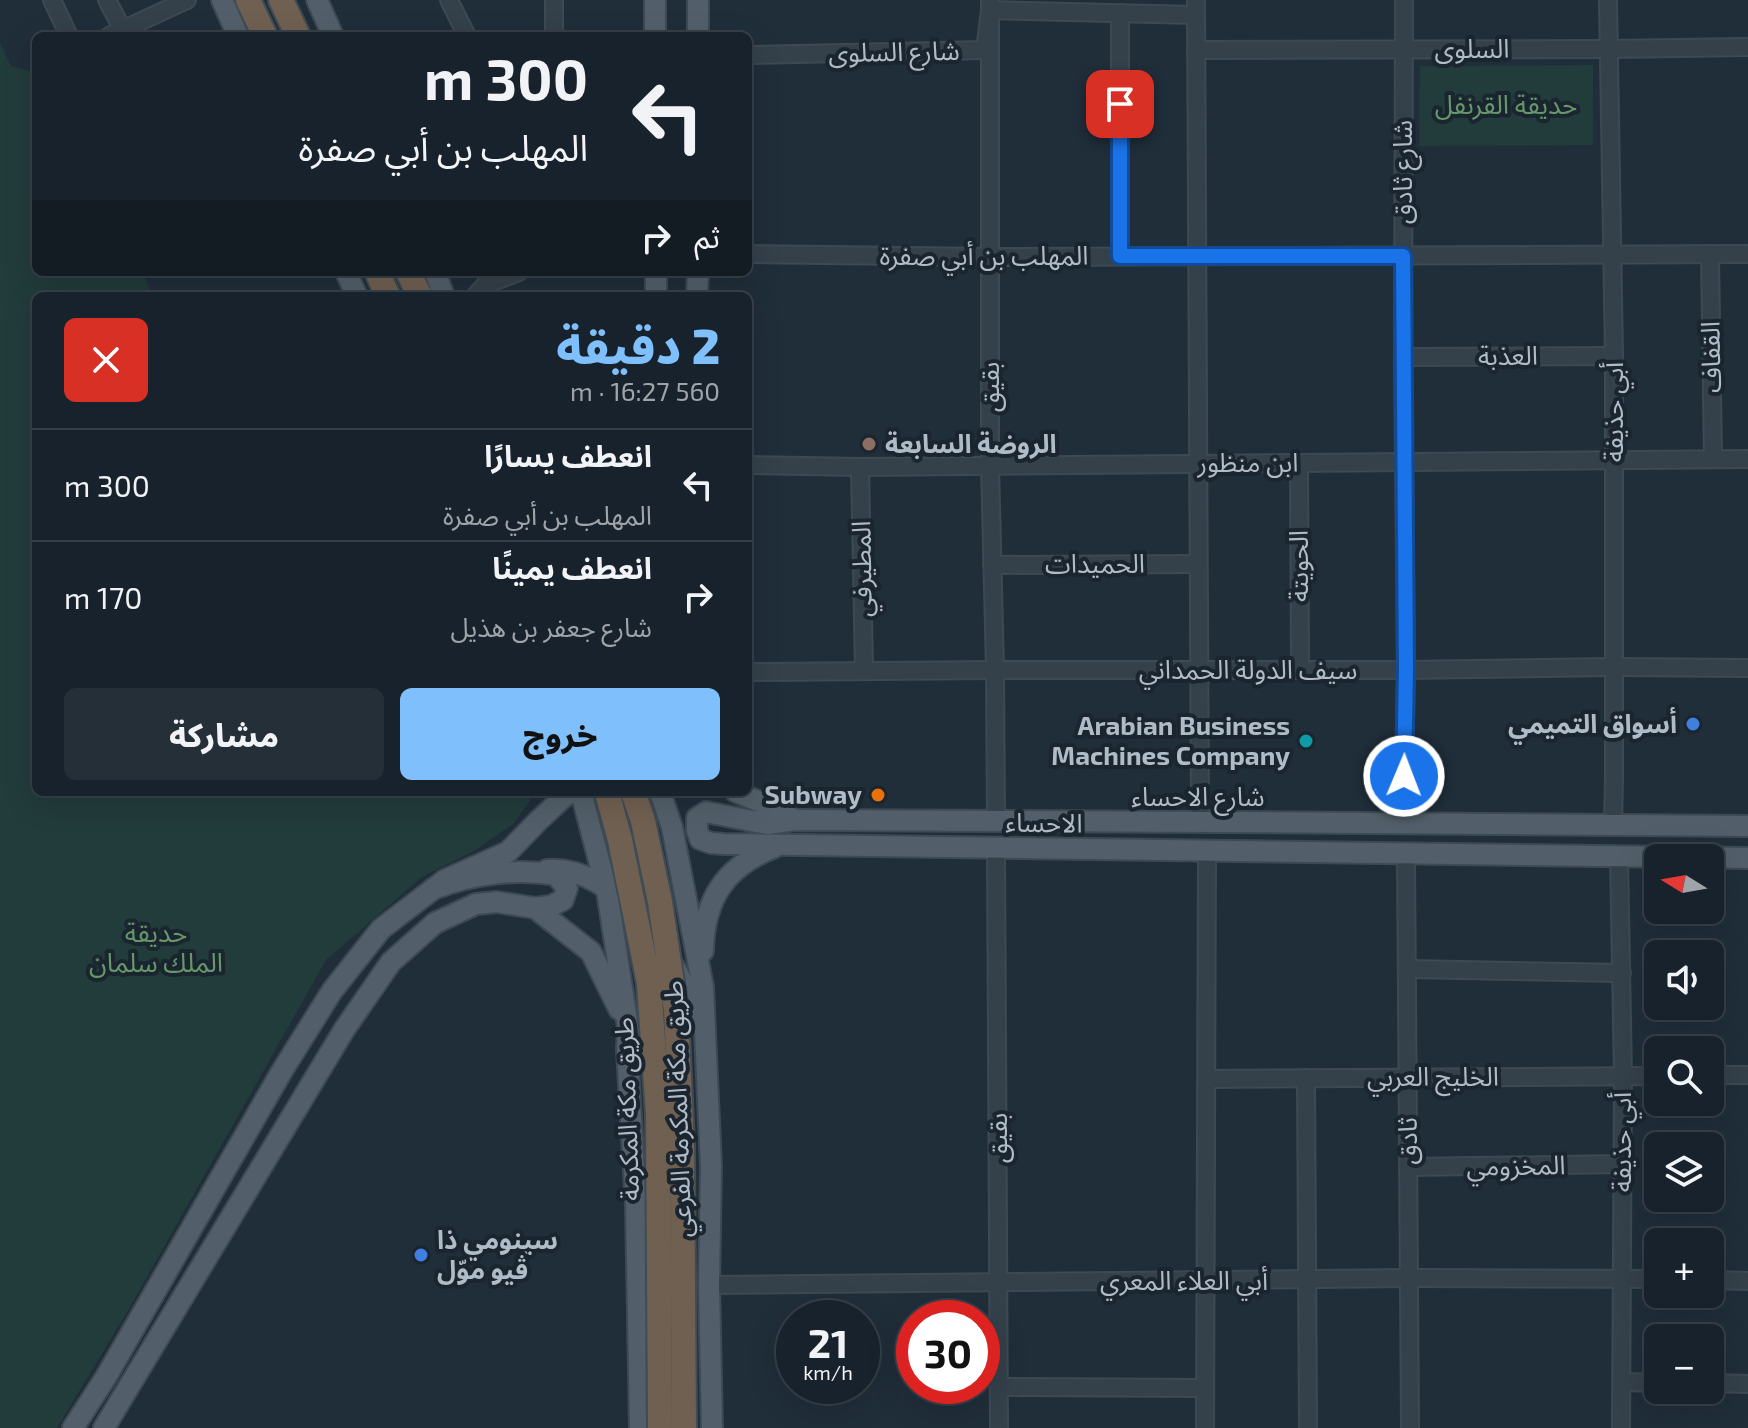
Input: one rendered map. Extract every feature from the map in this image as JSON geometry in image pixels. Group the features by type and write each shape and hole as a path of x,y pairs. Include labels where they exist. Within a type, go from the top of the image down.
{"highway":[{"path":"248,0 263,32"},
{"path":"281,0 296,32"},
{"path":"298,0 309,32"},
{"name":"طريق مكة المكرمة","path":"608,796 649,983 658,1114 660,1428"},
{"name":"طريق مكة المكرمة","path":"634,796 643,821 660,902 676,1010 682,1146 684,1428"}],"main road":[{"path":"222,0 236,32"},
{"path":"317,0 331,32"},
{"path":"655,0 655,32"},
{"path":"698,0 698,32"},
{"path":"538,821 548,796"},
{"path":"73,1428 332,991 381,929 445,880 508,852 565,796"},
{"name":"طريق مكة المكرمة الفرعي","path":"582,796 607,891 628,1027 640,1428"},
{"path":"630,796 672,827 700,839"},
{"name":"طريق مكة المكرمة الفرعي","path":"661,796 672,827 703,987 711,1166 709,1285 712,1428"},
{"path":"746,796 795,820"},
{"name":"شارع الاحساء","path":"700,839 697,818 706,812 768,824 795,820 1748,826"},
{"name":"الاحساء","path":"700,839 724,844 1748,858"},
{"path":"703,987 704,935 710,903 732,872 758,853 780,845"},
{"path":"433,889 459,880 497,874 561,869 591,879 639,917 658,941 684,982 705,1028"},
{"path":"104,1428 344,1030 391,962 435,923 476,904 497,902 535,908 551,906 563,900 567,888 556,875 535,871"},
{"path":"535,908 591,952 628,1027"},
{"path":"634,1170 651,1119 670,1108 692,1114 711,1166"},
{"path":"179,1249 203,1264"}],"street":[{"path":"52,0 67,32"},
{"path":"107,0 119,32"},
{"path":"124,32 187,0"},
{"path":"449,0 465,32"},
{"path":"554,0 554,32"},
{"name":"شارع ثادق","path":"1403,824 1406,670 1404,0"},
{"name":"أبي حذيفة","path":"1608,0 1614,356 1613,824"},
{"path":"990,5 1120,13 1196,8 1200,823"},
{"name":"شارع السلوى","path":"752,55 985,50 990,5"},
{"name":"بقيق","path":"990,5 990,464 996,821"},
{"path":"1120,13 1120,256"},
{"name":"السلوى","path":"1196,50 1748,47"},
{"name":"المهلب بن أبي صفرة","path":"752,254 990,257 1748,254"},
{"name":"القفاف","path":"1710,254 1713,459"},
{"path":"479,292 485,285 509,276"},
{"name":"العذبة","path":"1403,357 1614,356"},
{"name":"ابن منظور","path":"752,465 860,467 1748,459"},
{"name":"الحويتة","path":"1299,463 1300,669"},
{"name":"المطيرفي","path":"860,467 864,671"},
{"name":"الحميدات","path":"992,565 1197,564"},
{"name":"سيف الدولة الحمداني","path":"752,672 1748,668"},
{"name":"بقيق","path":"996,848 999,1300"},
{"path":"1205,1428 1207,851"},
{"name":"ثادق","path":"1406,854 1410,1428"},
{"name":"أبي حذيفة","path":"1619,857 1623,1076 1621,1428"},
{"path":"1408,969 1622,973"},
{"path":"1724,1075 1748,1075"},
{"name":"الخليج العربي","path":"1208,1079 1644,1076"},
{"path":"1306,1078 1308,1428"},
{"name":"المخزومي","path":"1409,1167 1622,1164"},
{"name":"أبي العلاء المعري","path":"709,1285 1644,1279"},
{"path":"1724,1280 1748,1281"},
{"path":"1622,1382 1644,1383"},
{"path":"1724,1383 1748,1384"},
{"path":"1000,1387 1205,1388"},
{"name":"بقيق","path":"999,1404 999,1428"}],"green space":[{"name":"حديقة الملك سلمان","path":"0,42 11,66 32,72 32,276 144,276 151,292 32,292 32,796 533,796 513,824 474,851 422,877 326,960 130,1307 57,1428 0,1428"},
{"name":"حديقة القرنفل","path":"1593,65 1593,145 1419,146 1420,66"}],"place":[{"name":"الروضة السابعة","path":"869,444"},
{"name":"أسواق التميمي","path":"1693,724"},
{"name":"Arabian Business Machines Company","path":"1306,741"},
{"name":"Subway","path":"878,795"},
{"name":"سينومي ذا ڤيو موّل","path":"421,1255"}],"route":[{"path":"1120,104 1120,256 1403,256 1404,776"}]}
